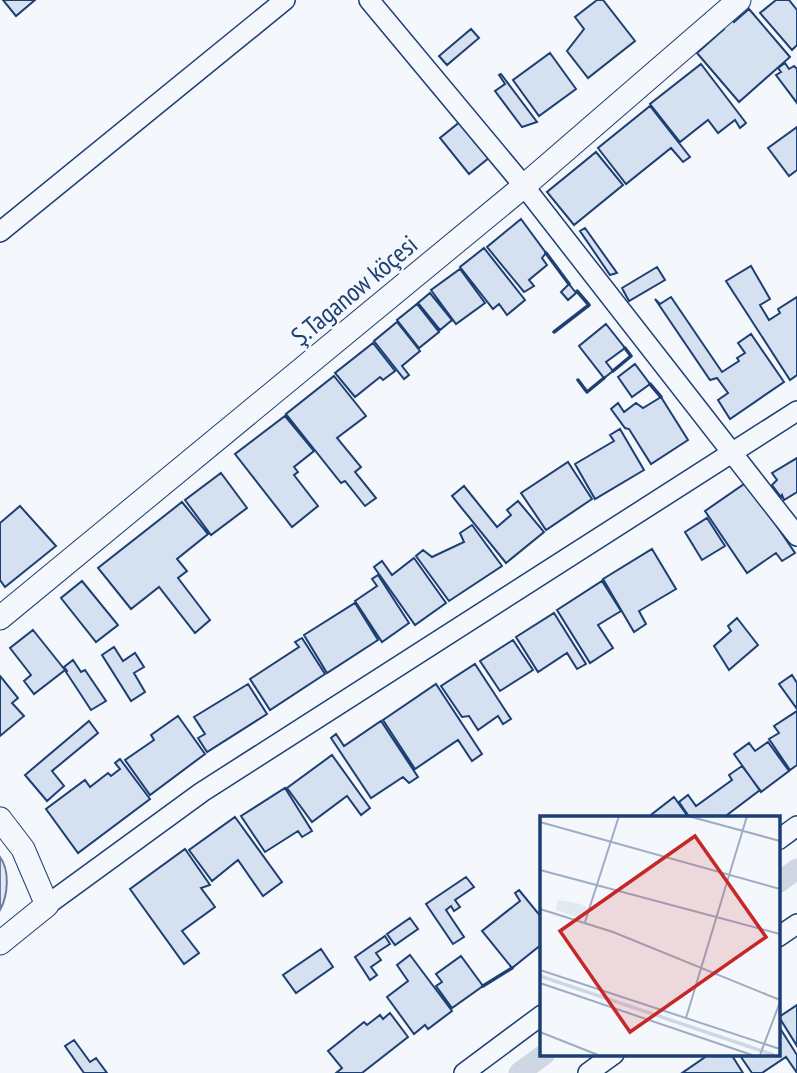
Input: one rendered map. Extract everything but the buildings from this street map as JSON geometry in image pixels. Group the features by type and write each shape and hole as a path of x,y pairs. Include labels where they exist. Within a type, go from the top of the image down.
{"street":[{"path":"0,232 285,0"},
{"path":"369,0 524,186 797,536"},
{"name":"Ş.Taganow köçesi","path":"0,618 524,186 739,0"},
{"path":"0,943 47,905 202,792 797,411"},
{"path":"0,819 23,849 47,905"},
{"path":"780,839 797,826"},
{"path":"780,936 797,923"},
{"path":"464,1073 540,1016"},
{"path":"588,1073 611,1056"}],"shaded area":[{"path":"0,857 7,883 0,910"}],"waterway":[{"path":"780,882 797,869"},
{"path":"519,1073 542,1056"}],"wall":[{"path":"546,253 569,284"},
{"path":"554,332 589,305 577,291"},
{"path":"613,371 631,356 625,348"},
{"path":"578,380 587,392 604,378"},
{"path":"650,384 661,397"},
{"path":"483,986 512,968"}]}
